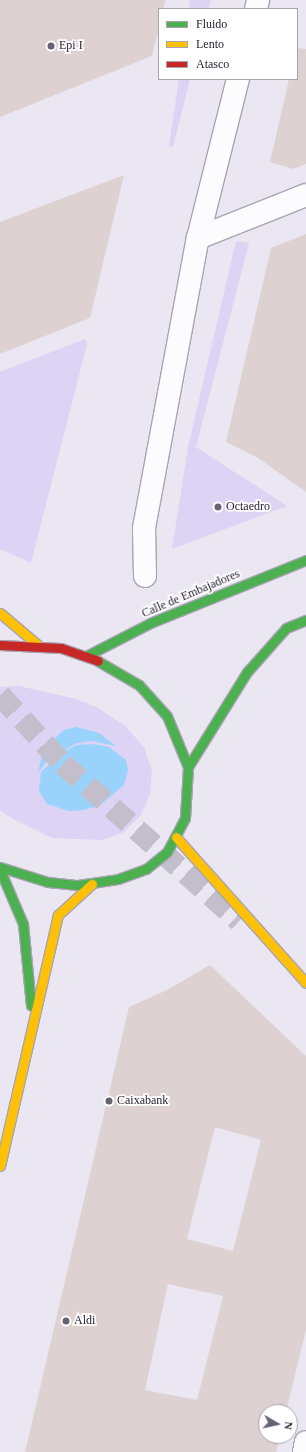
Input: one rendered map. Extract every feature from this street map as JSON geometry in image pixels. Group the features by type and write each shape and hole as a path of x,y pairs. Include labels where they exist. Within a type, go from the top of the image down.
{"main road":[{"name":"Calle de Embajadores","path":"88,655 150,623 306,560"},
{"path":"0,613 38,645"},
{"path":"188,767 247,672 286,628 306,620"},
{"path":"0,645 38,645 88,655 139,685 156,702 176,732 188,767 185,818 176,838 167,852 146,869 118,879 92,884 48,882 0,868"},
{"path":"176,838 306,983"},
{"path":"0,868 23,924 34,1019"},
{"path":"0,1166 58,915 92,884"}],"street":[{"path":"145,576 144,528 198,238 238,80"},
{"path":"198,238 306,195"},
{"path":"304,1452 306,1442"}],"shaded area":[{"path":"190,0 211,0 208,8 189,8"},
{"path":"179,80 190,80 173,147 169,146"},
{"path":"236,241 249,243 196,447 287,506 172,549 188,447"},
{"path":"85,339 87,344 31,563 0,549 0,372"},
{"path":"19,686 76,699 98,708 124,725 144,747 152,770 150,794 141,815 124,832 103,840 52,838 13,819 0,810 0,687"}],"water":[{"path":"76,727 99,733 116,746 91,741 77,743 48,759 38,773 43,751 49,743 64,730"},
{"path":"92,744 109,747 126,760 128,770 124,785 99,806 83,810 69,811 47,804 39,791 41,772 62,752 77,745"}],"building":[{"path":"0,0 166,0 163,8 158,8 158,32 152,56 0,117"},
{"path":"298,48 306,49 306,164 293,169 270,162 289,80 298,80"},
{"path":"124,175 90,318 0,354 0,222"},
{"path":"306,234 306,492 258,458 226,442 271,248"},
{"path":"210,965 306,1056 306,1330 288,1404 258,1404 258,1444 278,1444 276,1452 25,1452 129,1007 167,990","holes":["215,1127 261,1140 233,1251 187,1239","168,1284 223,1296 197,1400 145,1390"]}],"tunnel":[{"path":"0,695 63,764 239,921"}],"traffic: fast":[{"path":"88,655 150,623 306,560"},
{"path":"188,767 247,672 286,628 306,620"},
{"path":"0,867 48,882 78,885 118,879 146,869 167,852 185,818 188,767 167,716 139,685 98,661"},
{"path":"0,870 23,924 31,1006"}],"traffic: slow":[{"path":"0,613 38,645"},
{"path":"176,837 306,983"},
{"path":"0,1166 58,915 92,884"}],"traffic: jam":[{"path":"0,645 61,648 98,661"}],"place":[{"name":"Epi I","path":"51,46"},
{"name":"Octaedro","path":"218,507"},
{"name":"Caixabank","path":"109,1101"},
{"name":"Aldi","path":"66,1321"}]}
